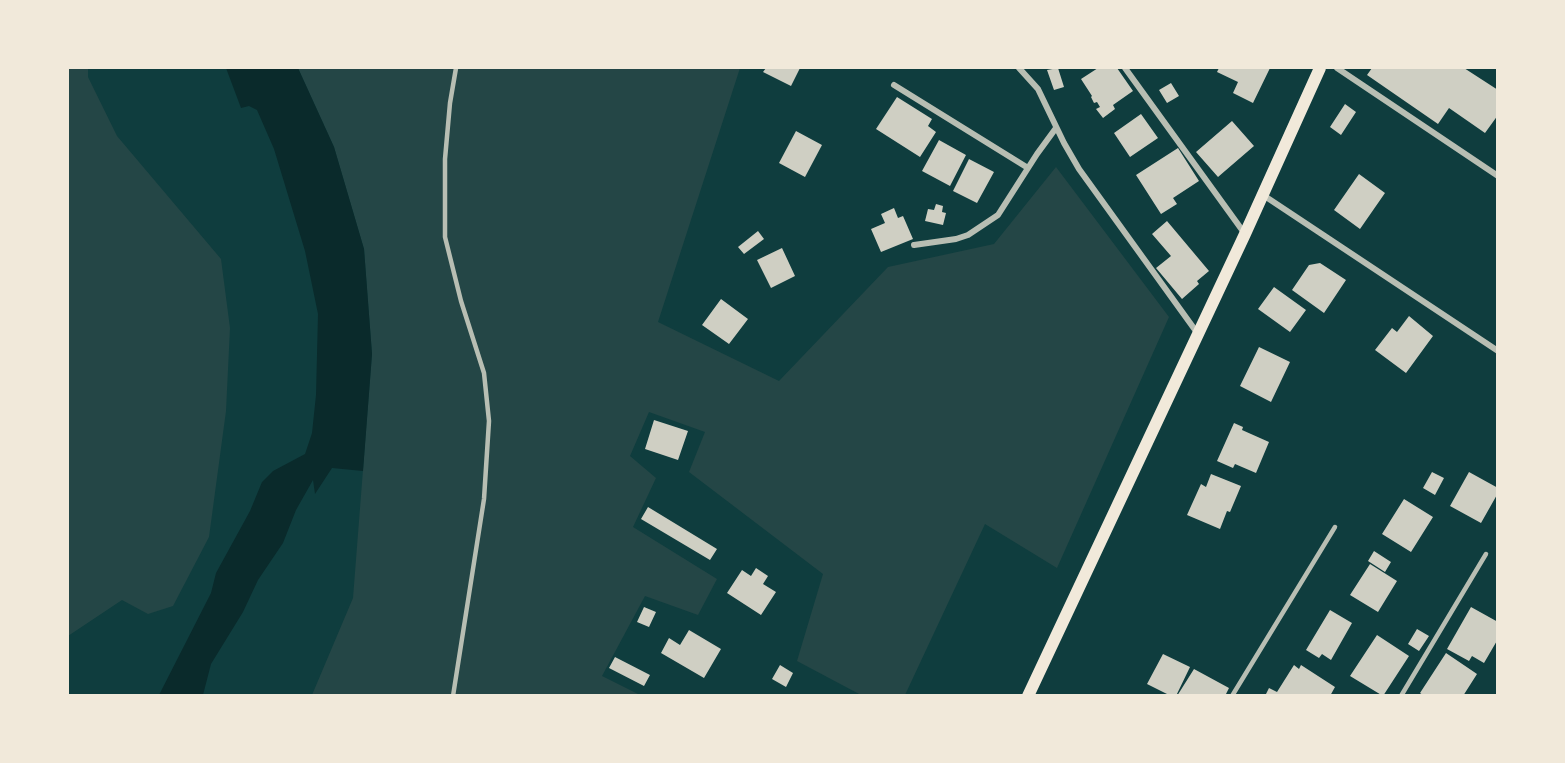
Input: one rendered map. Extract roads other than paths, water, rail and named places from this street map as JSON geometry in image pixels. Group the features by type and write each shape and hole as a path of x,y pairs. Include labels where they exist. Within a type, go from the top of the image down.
{"main road":[{"path":"1028,696 1245,234 1320,68"}],"street":[{"path":"1019,68 1038,89 1079,169 1198,334"},
{"path":"1125,68 1245,234"},
{"path":"1337,68 1497,176"},
{"path":"894,85 1028,168"},
{"path":"914,245 956,239 981,227 998,215 1056,128"},
{"path":"1263,194 1497,351"}],"lane":[{"path":"453,696 484,499 489,421 484,373 461,301 445,237 445,159 456,68"},
{"path":"1232,696 1335,527"},
{"path":"1401,696 1486,554"}]}
